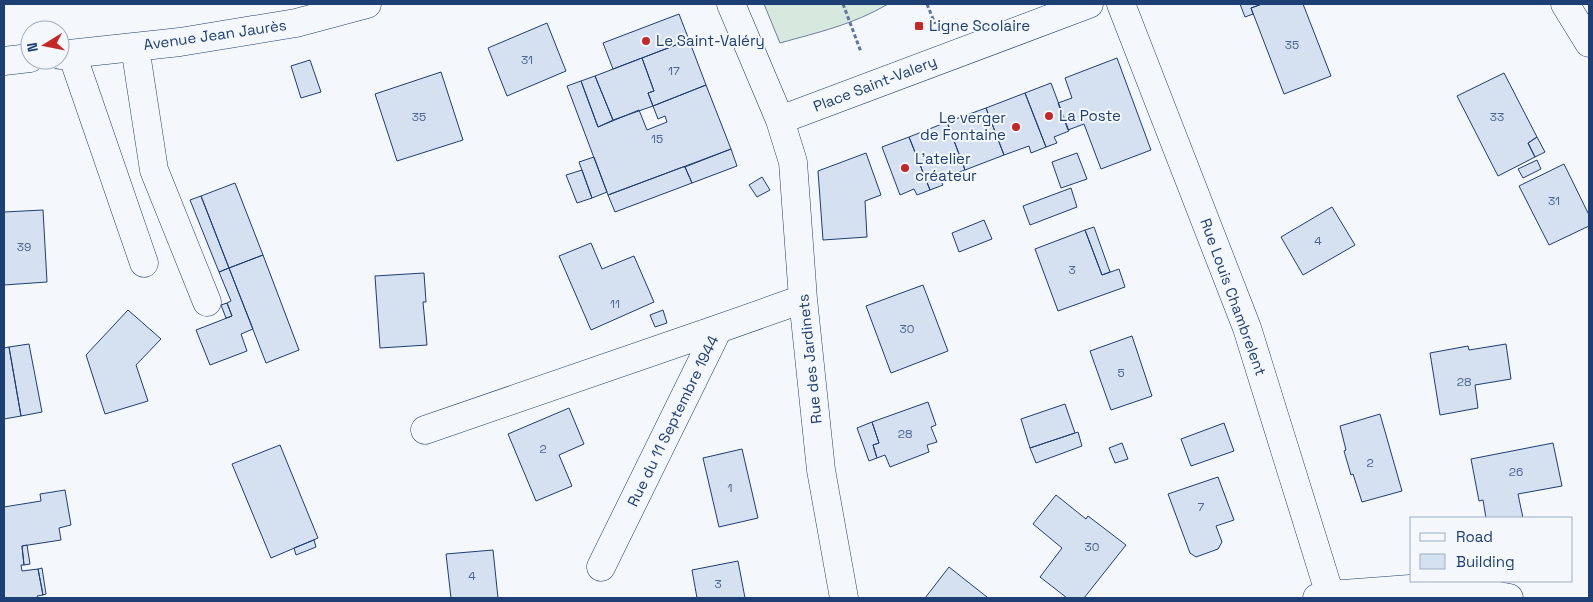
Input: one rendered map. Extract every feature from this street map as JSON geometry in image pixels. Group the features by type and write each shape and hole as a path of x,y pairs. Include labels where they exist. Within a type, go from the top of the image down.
{"street":[{"name":"Avenue Jean Jaurès","path":"70,54 180,42 296,23 367,4"},
{"path":"731,4 780,120"},
{"name":"Place Saint-Valery","path":"780,120 1089,4"},
{"name":"Rue Louis Chambrelent","path":"1121,4 1247,328 1323,596"},
{"path":"1565,4 1589,42"},
{"path":"135,46 154,170 207,302"},
{"path":"4,61 20,59"},
{"path":"70,65 144,263"},
{"name":"Rue des Jardinets","path":"780,120 793,162 803,299 821,470 844,598"},
{"name":"Rue du 11 Septembre 1944","path":"601,568 718,329 803,299"},
{"path":"425,430 718,329"},
{"path":"1323,596 1432,588 1462,589 1509,598"}],"path":[{"path":"843,4 874,85"}],"shaded area":[{"path":"764,4 888,4 848,23 780,43"}],"building":[{"path":"1240,4 1262,4 1251,8 1253,14 1245,17"},
{"path":"1262,4 1303,4 1331,76 1284,94 1251,8"},
{"name":"Le Saint-Valéry","path":"679,14 689,40 613,69 603,43"},
{"path":"547,23 566,71 507,96 488,48"},
{"name":"Le Saint-Valéry","path":"689,40 706,85 653,106 648,93 654,91 642,58"},
{"path":"642,58 654,91 648,93 653,106 613,120 595,76"},
{"path":"1117,58 1151,150 1101,169 1084,124 1068,130 1058,103 1072,98 1065,78"},
{"path":"310,60 321,92 301,98 291,66"},
{"path":"441,72 463,140 397,161 375,94"},
{"path":"1504,73 1537,137 1528,143 1535,157 1498,176 1457,96"},
{"path":"595,76 613,120 598,127 581,81"},
{"path":"581,81 598,127 639,110 647,130 667,122 665,116 658,119 653,106 706,85 731,149 608,195 567,86"},
{"name":"La Poste","path":"1051,83 1069,131 1054,137 1057,143 1046,147 1025,93"},
{"name":"Le verger de Fontaine","path":"1025,93 1046,147 1031,153 1029,146 1004,155 986,108"},
{"path":"986,108 1004,155 965,170 947,122"},
{"path":"947,122 965,170 940,179 943,185 930,190 909,137"},
{"name":"L'atelier créateur","path":"909,137 930,190 917,195 914,189 900,195 882,147"},
{"path":"1537,137 1545,152 1535,157 1528,143"},
{"path":"731,149 737,166 692,183 685,167"},
{"path":"866,153 881,195 865,201 867,237 823,240 818,171"},
{"path":"1077,153 1087,179 1061,188 1052,162"},
{"path":"594,157 607,192 592,198 579,162"},
{"path":"1537,160 1541,169 1523,178 1518,169"},
{"path":"1564,164 1589,215 1589,226 1549,245 1519,186"},
{"path":"685,167 692,183 615,212 608,195"},
{"path":"582,170 592,198 577,203 566,175"},
{"path":"762,177 770,190 757,197 749,185"},
{"path":"235,183 263,255 229,268 201,196"},
{"path":"1071,188 1077,207 1030,225 1023,206"},
{"path":"201,196 229,268 219,272 190,200"},
{"path":"1332,207 1355,245 1303,275 1281,237"},
{"path":"43,210 47,282 4,285 4,212"},
{"path":"984,220 992,239 959,252 952,233"},
{"path":"1094,227 1110,272 1102,275 1085,230"},
{"path":"1085,230 1102,275 1119,269 1125,287 1058,311 1035,249"},
{"path":"591,243 602,269 634,256 654,302 591,330 559,256"},
{"path":"263,255 299,350 266,363 229,268"},
{"path":"229,268 253,329 241,334 247,351 210,365 196,330 232,316 227,303 231,301 219,272"},
{"path":"424,273 426,302 423,302 427,345 380,348 375,276"},
{"path":"923,285 948,351 891,373 866,306"},
{"path":"227,303 232,316 226,318 221,305"},
{"path":"128,310 161,339 136,365 148,401 105,414 86,355"},
{"path":"663,310 667,323 655,327 650,315"},
{"path":"1132,336 1152,396 1111,410 1090,351"},
{"path":"29,344 42,412 21,416 9,347"},
{"path":"1506,344 1511,379 1475,385 1478,408 1440,415 1430,353 1468,346 1469,350"},
{"path":"9,347 21,416 4,419 4,348"},
{"path":"928,402 936,425 931,427 937,442 927,445 929,452 890,467 885,455 877,458 873,445 879,443 872,422"},
{"path":"1065,404 1075,433 1030,448 1021,419"},
{"path":"569,408 584,444 559,455 572,486 536,501 508,434"},
{"path":"1380,414 1402,491 1362,502 1344,451 1346,450 1340,426"},
{"path":"872,422 879,443 873,445 877,458 869,461 857,428"},
{"path":"1224,423 1234,451 1191,466 1181,439"},
{"path":"1078,432 1082,446 1036,463 1030,448"},
{"path":"1122,443 1128,459 1115,463 1109,448"},
{"path":"1553,443 1562,486 1518,494 1523,517 1486,517 1483,500 1479,501 1471,459"},
{"path":"280,445 318,538 271,558 232,464"},
{"path":"742,449 758,518 719,527 703,458"},
{"path":"1218,477 1234,520 1216,526 1222,542 1218,549 1196,557 1190,553 1168,494"},
{"path":"65,490 71,525 59,528 61,540 22,546 24,565 21,565 22,571 38,569 43,595 37,596 38,598 4,598 4,507 41,501 40,494"},
{"path":"1056,495 1086,519 1088,516 1126,545 1084,598 1067,598 1040,577 1062,548 1033,524"},
{"path":"314,540 316,547 296,555 294,548"},
{"path":"27,545 30,564 24,565 22,546"},
{"path":"493,550 498,598 451,598 446,554"},
{"path":"738,561 745,598 697,598 692,570"},
{"path":"949,567 987,597 925,598"},
{"path":"42,568 46,594 43,595 38,569"}],"place":[{"name":"Ligne Scolaire","path":"919,26"},
{"name":"Le Saint-Valéry","path":"646,41"},
{"name":"La Poste","path":"1049,116"},
{"name":"Le verger de Fontaine","path":"1016,127"},
{"name":"L'atelier créateur","path":"905,168"}]}
